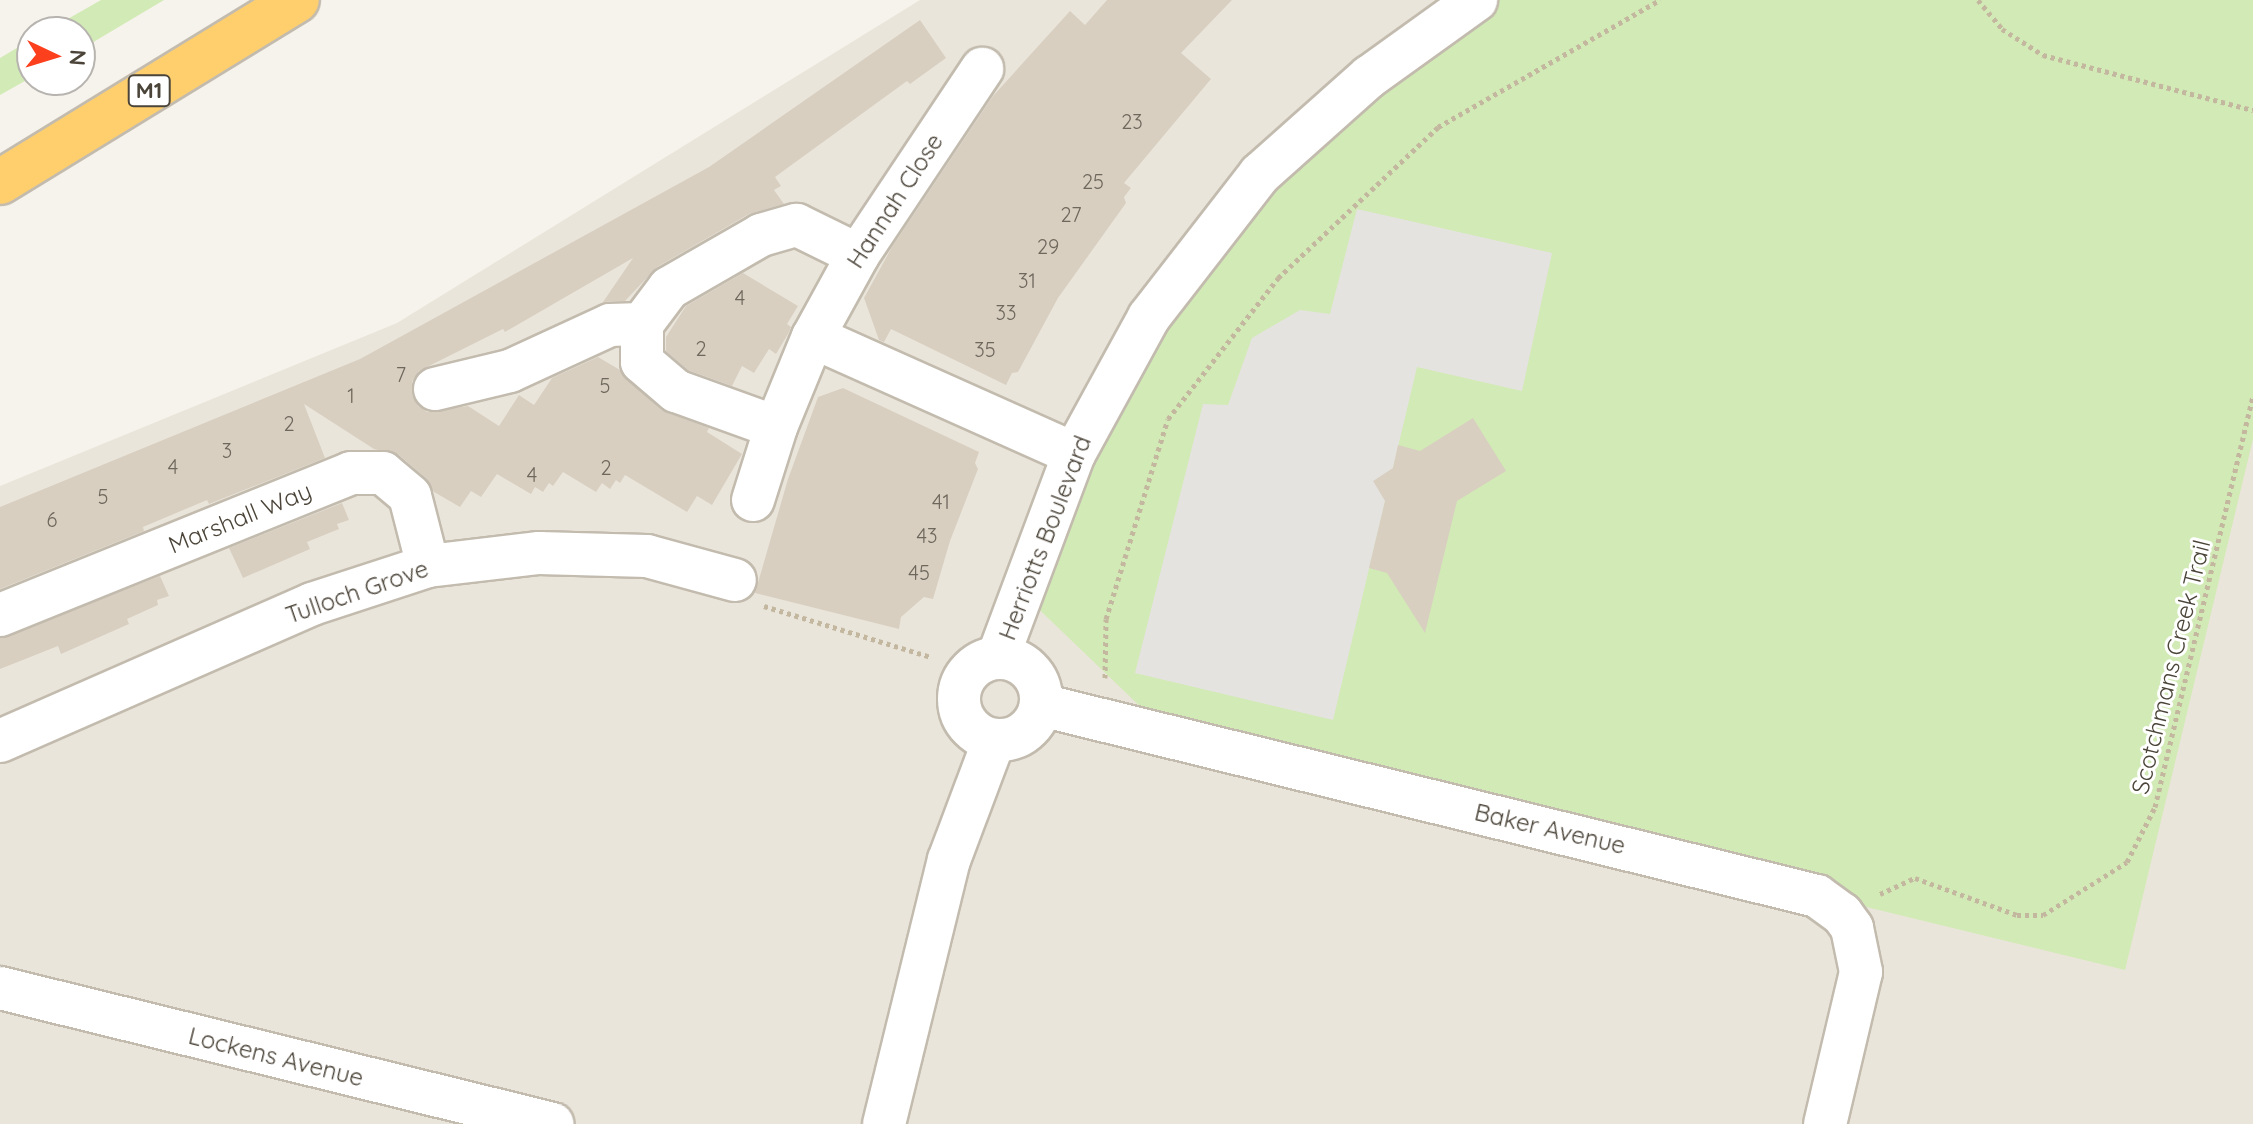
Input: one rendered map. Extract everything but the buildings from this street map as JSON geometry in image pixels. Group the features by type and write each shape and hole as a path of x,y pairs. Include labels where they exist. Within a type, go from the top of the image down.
{"highway":[{"name":"M1","path":"0,182 297,0"}],"street":[{"name":"Herriotts Boulevard","path":"998,657 1074,454 1149,317 1260,174 1369,77 1476,0"},
{"name":"Hannah Close","path":"753,500 776,427 813,337 858,255 982,69"},
{"path":"776,427 676,391 642,362 642,324 669,288 761,235 797,225 858,255"},
{"path":"435,389 510,371 610,325 642,324"},
{"path":"813,337 1074,454"},
{"name":"Marshall Way","path":"0,615 351,473 383,473 410,496 428,566"},
{"name":"Tulloch Grove","path":"0,741 312,604 428,566 539,553 647,556 735,580"},
{"path":"998,657 1022,663 1031,671 1038,681 1041,705 1030,728 1019,736 994,740 970,728 958,703 964,677 973,667 998,657"},
{"name":"Baker Avenue","path":"1041,705 1817,896 1842,914 1852,928 1861,972 1825,1124"},
{"path":"884,1124 949,860 994,740"},
{"name":"Lockens Avenue","path":"0,988 553,1124"}],"path":[{"path":"1103,721 1106,619 1168,419 1278,278 1438,127 1660,0"},
{"path":"1978,0 2002,29 2043,55 2225,104 2252,108"},
{"name":"Scotchmans Creek Trail","path":"1883,904 1879,892 1915,878 2017,915 2043,915 2127,862 2155,807 2253,396"},
{"path":"735,580 756,604 931,657"}],"shaded area":[{"path":"920,0 2253,0 2253,1124 0,1124 0,486 397,323"},
{"path":"1357,209 1552,253 1522,391 1417,367 1333,720 1135,673 1203,404 1228,405 1252,338 1300,310 1330,314"}],"green space":[{"path":"101,0 164,0 96,40 96,16 73,16"},
{"path":"1476,0 2253,0 2253,439 2125,970 1173,738 1022,593 1074,454 1260,174"},
{"path":"16,48 16,86 0,95 0,58"}]}
